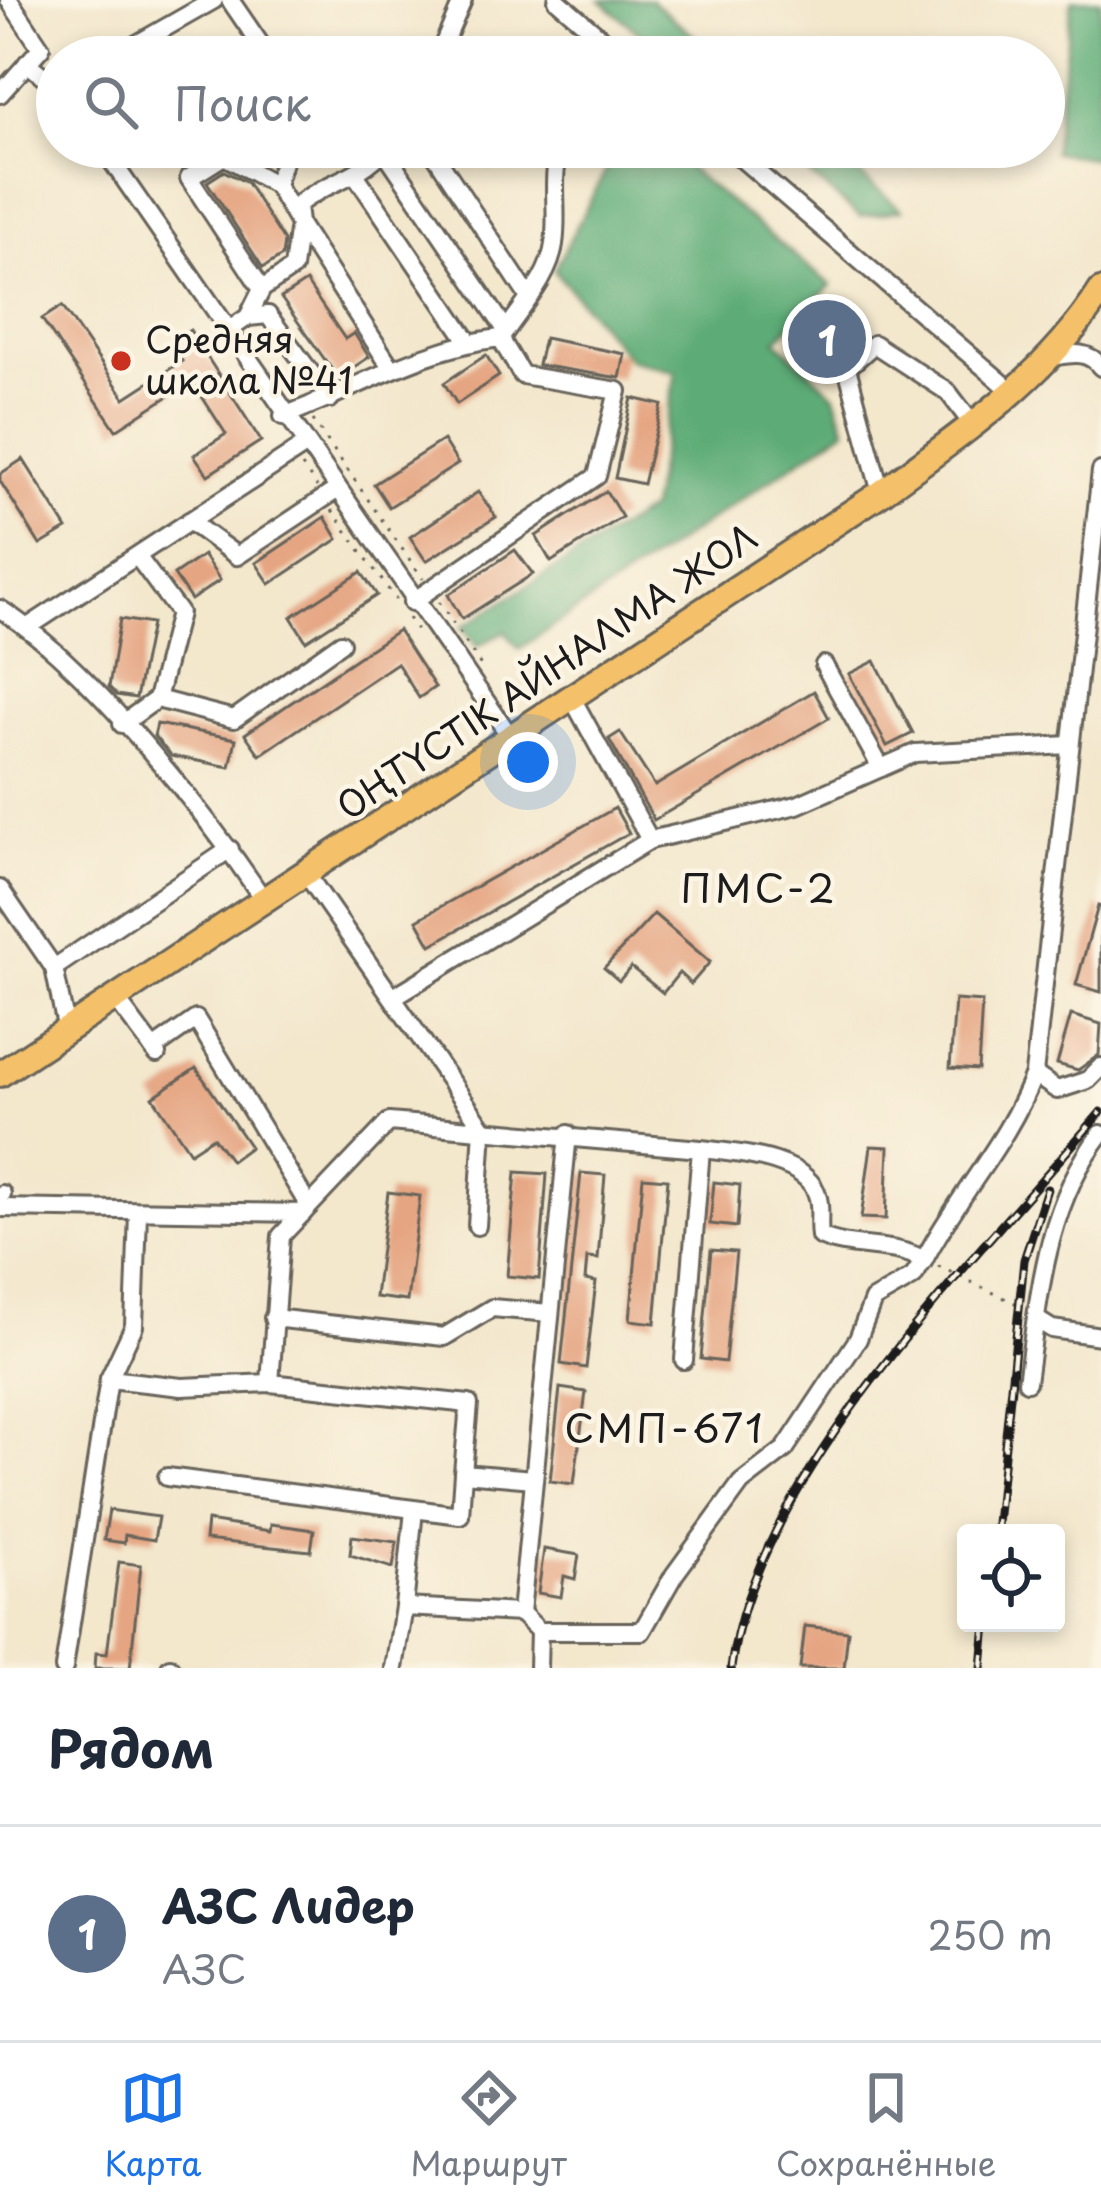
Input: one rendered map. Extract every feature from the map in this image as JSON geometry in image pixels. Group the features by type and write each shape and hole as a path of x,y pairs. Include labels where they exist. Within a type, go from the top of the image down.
{"highway":[{"name":"ОҢТҮСТІК АЙНАЛМА ЖОЛ","path":"0,1074 881,493 1014,393 1051,357 1101,291"}],"street":[{"path":"9,0 36,40"},
{"path":"151,36 214,0"},
{"path":"230,0 255,36"},
{"path":"447,36 463,0"},
{"path":"556,0 598,36"},
{"path":"0,94 36,53"},
{"path":"27,63 36,70"},
{"path":"115,168 283,416 298,449 512,739"},
{"path":"205,168 189,178 262,289"},
{"path":"246,168 276,185 392,369"},
{"path":"276,185 281,168"},
{"path":"248,317 262,289 293,268 297,205 316,190 357,177 366,168"},
{"path":"398,168 503,334 522,375 618,391 597,476 412,602"},
{"path":"444,168 529,296"},
{"path":"283,416 392,369 503,334 547,269 555,243 554,168"},
{"path":"752,168 1014,393"},
{"path":"357,177 470,342"},
{"path":"221,325 268,315 331,399"},
{"path":"881,493 847,368 874,344 948,392 973,425"},
{"path":"1051,357 1080,353 1092,356 1101,367"},
{"path":"28,627 298,449"},
{"path":"404,1607 521,1613 539,1631 642,1631 674,1575 742,1483 785,1450 858,1340 873,1300 914,1277 953,1203 1016,1122 1034,1074 1101,471"},
{"path":"189,521 237,556 330,495"},
{"path":"122,724 157,699 179,613 137,556"},
{"path":"0,609 28,627 122,724 230,849 265,902"},
{"path":"157,699 234,719 341,643"},
{"path":"824,665 881,769"},
{"path":"572,698 650,840"},
{"path":"395,996 650,840 797,805 916,753 1070,746"},
{"path":"54,968 230,849"},
{"path":"307,875 483,1128 477,1226"},
{"path":"0,889 54,968 67,1031"},
{"path":"116,999 155,1052 196,1019 306,1209"},
{"path":"1034,1074 1057,1090 1088,1080 1101,1067"},
{"path":"270,1383 280,1236 389,1122 568,1134 761,1160 792,1169 812,1184 819,1201 820,1236 856,1247 910,1252 924,1260"},
{"path":"521,1613 568,1134"},
{"path":"1028,1382 1048,1245 1072,1183 1101,1134"},
{"path":"684,1360 701,1149"},
{"path":"1,1199 138,1213 306,1209"},
{"path":"64,1668 109,1379 134,1326 138,1213"},
{"path":"273,1318 444,1337 492,1308 550,1313"},
{"path":"1036,1319 1052,1329 1101,1336"},
{"path":"109,1379 182,1387 270,1383 469,1404 460,1515 167,1477"},
{"path":"463,1473 534,1479"},
{"path":"394,1668 414,1510"},
{"path":"538,1668 539,1631"}],"path":[{"path":"305,408 484,666 466,677"},
{"path":"298,449 429,648"},
{"path":"924,1260 1020,1305 1036,1319"}],"green space":[{"path":"600,0 651,0 694,36 643,36"},
{"path":"1072,0 1101,0 1097,159 1065,154 1065,56"},
{"path":"607,168 688,168 831,285 776,340 835,395 846,429 519,649 505,631 477,647 462,627 650,509 676,372 629,359 554,270"},
{"path":"801,168 852,168 902,210 860,217"}],"building":[{"path":"224,171 247,183 284,241 282,256 263,268 207,182"},
{"path":"306,282 345,339 354,333 369,357 338,378 281,298"},
{"path":"62,306 125,398 182,361 171,343 190,330 261,441 208,475 194,455 226,434 192,381 116,430 42,319"},
{"path":"544,338 625,354 620,378 538,365"},
{"path":"486,355 499,376 457,404 444,383"},
{"path":"632,398 662,405 643,484 615,478"},
{"path":"443,440 458,464 389,507 374,484"},
{"path":"23,459 67,529 40,545 0,481 0,474"},
{"path":"606,491 622,517 551,562 536,536"},
{"path":"478,492 496,517 426,561 410,537"},
{"path":"325,517 338,539 270,584 256,563"},
{"path":"515,550 533,574 462,619 448,595"},
{"path":"203,555 220,580 191,600 174,575"},
{"path":"361,572 377,595 306,641 291,617"},
{"path":"120,619 151,624 136,698 117,695 109,687"},
{"path":"398,630 435,687 419,698 397,663 260,755 245,734"},
{"path":"875,661 913,733 887,746 849,674"},
{"path":"814,691 829,718 654,820 609,739 620,732 655,786"},
{"path":"157,724 236,739 230,767 171,756 154,736"},
{"path":"615,808 629,833 431,945 417,920"},
{"path":"1101,907 1101,992 1076,985"},
{"path":"654,914 710,962 691,984 679,973 663,993 631,967 619,981 604,968"},
{"path":"955,1000 982,1002 978,1070 950,1068"},
{"path":"1071,1015 1101,1024 1099,1055 1078,1070 1057,1064"},
{"path":"196,1068 250,1147 231,1161 213,1137 190,1152 153,1097"},
{"path":"871,1146 889,1147 886,1219 861,1218"},
{"path":"516,1172 547,1174 539,1279 507,1276"},
{"path":"581,1173 605,1175 598,1259 587,1258 585,1280 596,1282 586,1368 561,1364"},
{"path":"643,1177 668,1179 655,1323 630,1320"},
{"path":"714,1182 740,1185 737,1227 710,1224"},
{"path":"388,1192 420,1196 407,1301 375,1297"},
{"path":"711,1250 736,1252 725,1362 701,1359"},
{"path":"560,1388 586,1392 574,1484 550,1481"},
{"path":"109,1510 158,1517 154,1540 125,1535 124,1543 104,1540"},
{"path":"207,1521 270,1531 271,1524 314,1530 311,1551 205,1540"},
{"path":"352,1536 397,1542 393,1568 350,1555"},
{"path":"544,1549 579,1555 575,1579 564,1576 561,1597 538,1593"},
{"path":"119,1562 141,1565 130,1668 95,1668 96,1653 107,1654"},
{"path":"805,1626 848,1631 844,1668 800,1668"}],"railway":[{"path":"731,1668 749,1594 782,1520 826,1445 936,1301 1101,1112"},
{"path":"997,1524 1024,1260 1047,1189"},
{"path":"982,1668 985,1632"}],"place":[{"name":"АЗС Лидер","path":"827,339"},
{"name":"Средняя школа №41","path":"121,361"}],"district":[{"name":"ПМС-2","path":"759,889"},
{"name":"СМП-671","path":"665,1429"}]}
